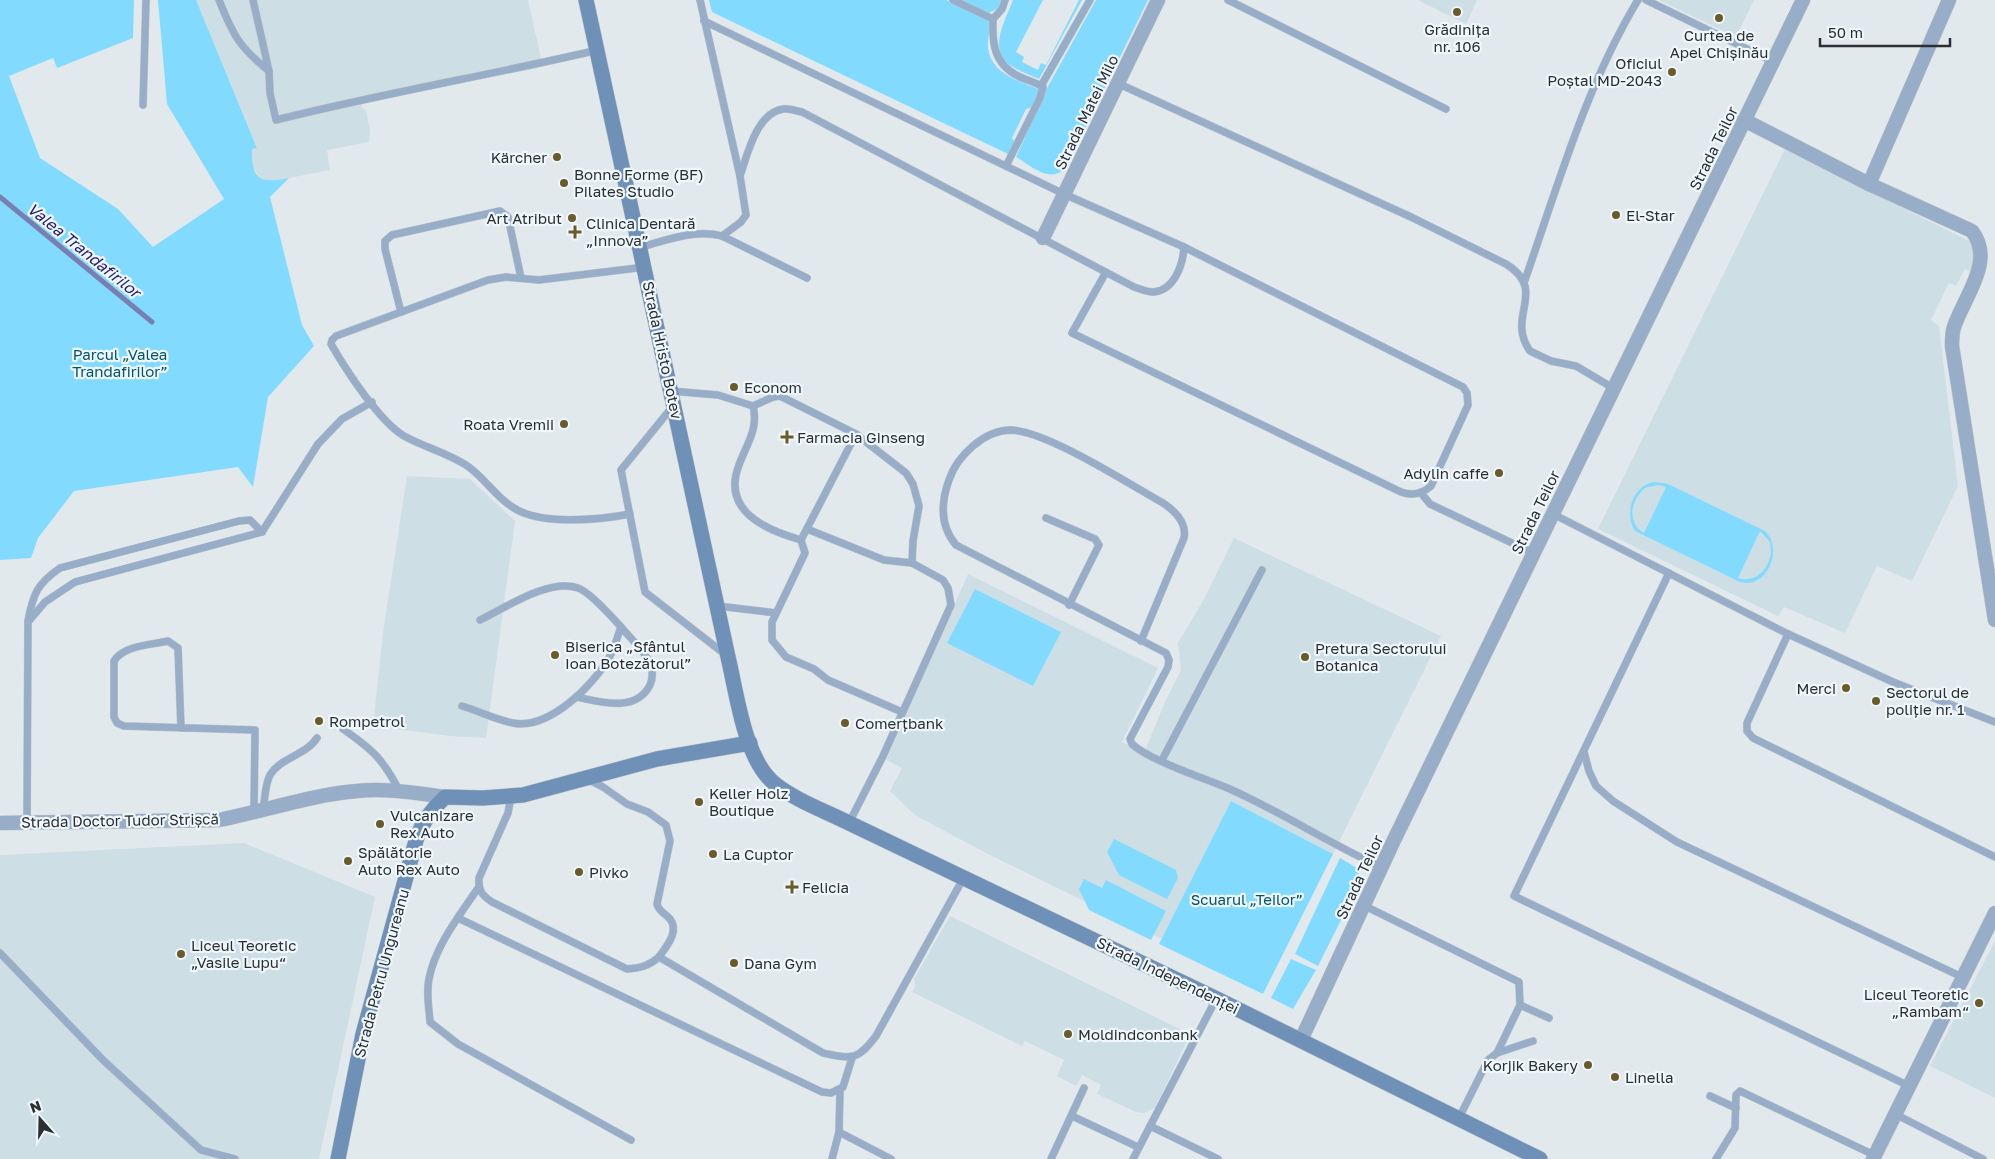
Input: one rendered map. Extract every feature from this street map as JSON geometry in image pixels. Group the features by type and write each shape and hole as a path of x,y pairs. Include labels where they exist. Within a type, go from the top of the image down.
{"main road":[{"name":"Strada Hristo Botev","path":"586,0 646,267 672,398 728,657 750,743"},
{"name":"Strada Doctor Tudor Strișcă","path":"445,797 511,798 587,780 681,753 750,743"},
{"name":"Strada Independenței","path":"750,743 763,771 775,783 794,796 1217,998 1540,1159"},
{"name":"Strada Petru Ungureanu","path":"338,1159 363,1034 417,837 426,818 445,797"}],"street":[{"name":"Strada Matei Milo","path":"1043,238 1158,0"},
{"name":"Strada Teilor","path":"1301,1040 1381,867 1803,0"},
{"path":"1869,184 1949,0"},
{"path":"1744,120 1869,184 1972,231 1991,248 1984,278 1954,326 1952,346 1995,620"},
{"name":"Strada Doctor Tudor Strișcă","path":"0,823 219,820 258,812 290,802 358,790 445,797"},
{"path":"1874,1157 1995,913"}],"lane":[{"path":"143,105 146,0"},
{"path":"218,0 235,38 246,53 269,71"},
{"path":"253,0 269,71 270,93 276,120 363,98 492,74 598,50"},
{"path":"700,0 740,176 746,215 741,222 722,236"},
{"path":"952,0 993,19"},
{"path":"1006,0 1002,9 993,19 992,38 995,53 1003,65 1016,75 1041,86"},
{"path":"1006,166 1040,98 1041,86 1090,0"},
{"path":"1228,0 1446,110"},
{"path":"1613,388 1576,366 1551,361 1530,351 1520,332 1527,295 1525,280 1594,84 1618,33 1638,0"},
{"path":"1646,0 1772,61"},
{"path":"704,21 1064,194 1184,247 1463,387 1469,399 1464,416 1435,480 1431,486 1421,493 1407,494 1401,492 1072,333 1106,272"},
{"path":"1117,84 1411,218 1506,264 1518,272 1525,280"},
{"path":"740,176 755,132 765,119 782,109 802,112 1134,287 1151,292 1161,291 1169,285 1178,272 1184,247"},
{"path":"401,312 385,249 385,241 392,235 500,211 508,216 521,278"},
{"path":"641,247 701,233 722,236 807,278"},
{"path":"630,514 606,519 566,519 518,512 466,465 403,435 388,422 346,370 332,344 332,340 488,280 521,278 539,280 646,267"},
{"path":"728,657 645,592 621,470 672,398 718,395 753,406 780,396 856,434 906,473 913,484 919,506 913,541 912,563"},
{"path":"28,622 45,602 76,582 262,532 318,444 342,419 372,402"},
{"path":"753,406 755,422 750,444 736,474 736,490 739,503 757,523 777,533 801,540"},
{"path":"1141,641 1183,541 1184,528 1181,520 1163,502 1064,448 1020,431 1009,430 994,434 968,451 952,472 943,506 943,517 947,532 960,548 1069,605 1141,641 1166,653 1169,660 1130,739 1136,748 1233,791 1340,849 1381,867"},
{"path":"856,434 801,540 806,553 772,622 772,640 786,656 814,669 828,680 902,712"},
{"path":"1421,493 1430,504 1533,553"},
{"path":"1553,514 1788,634 1893,682 1995,722"},
{"path":"1046,518 1095,539 1099,545 1069,605"},
{"path":"27,822 28,622 32,598 39,585 60,568 239,520 250,520 262,532"},
{"path":"807,529 884,560 912,563 943,580 948,588 951,605 849,823"},
{"path":"1162,760 1262,570"},
{"path":"1669,573 1514,896 1909,1086"},
{"path":"480,620 536,592 567,586 579,589 621,627 651,664 652,683 646,692 627,703 604,703 577,697"},
{"path":"717,606 776,613"},
{"path":"462,706 514,724 535,723 562,710 577,697 605,665 611,655 621,627"},
{"path":"1788,634 1747,723 1747,731 1753,738 1995,857"},
{"path":"181,728 178,648 168,641 125,650 114,661 114,717 117,723 124,726 181,728 256,730 258,812"},
{"path":"343,729 370,749 384,763 400,792"},
{"path":"258,812 268,779 273,770 309,748 317,738"},
{"path":"1584,752 1589,771 1596,786 1613,801 1678,842 1962,977"},
{"path":"478,888 492,902 627,969 640,968 652,963 659,957 672,935 673,926 670,919 659,910 657,904 670,842 668,829 661,819 627,804 603,787 587,780"},
{"path":"511,798 508,813 479,878 478,888 458,918 433,964 428,981 430,1022 458,1044 632,1140"},
{"path":"659,957 823,1053 852,1058 860,1054 876,1036 964,877"},
{"path":"1364,905 1519,982 1520,1005 1497,1053"},
{"path":"458,918 822,1092 831,1093 843,1087 852,1058"},
{"path":"0,953 103,1060 202,1150 218,1158 235,1159"},
{"path":"1132,1159 1217,998"},
{"path":"1520,1005 1549,1018"},
{"path":"1459,1118 1488,1060 1497,1053 1534,1041"},
{"path":"1051,1159 1084,1088"},
{"path":"832,1159 839,1132 840,1090"},
{"path":"1716,1159 1732,1137 1735,1128 1736,1095 1740,1091 1874,1157"},
{"path":"1710,1096 1736,1108"},
{"path":"1895,1114 1983,1159"},
{"path":"1072,1116 1138,1147"},
{"path":"1150,1126 1218,1159"},
{"path":"839,1132 891,1159"}],"shaded area":[{"path":"196,0 528,0 543,67 361,103 362,108 366,110 370,130 369,142 327,150 330,170 269,182 259,177 252,166 252,149 257,147"},
{"name":"Grădinița nr. 106","path":"1418,0 1477,0 1466,24"},
{"name":"Curtea de Apel Chișinău","path":"1659,0 1754,0 1736,37"},
{"path":"1785,149 1977,245 1978,276 1965,269 1956,286 1949,283 1931,320 1939,326 1958,486 1912,581 1877,566 1845,633 1784,607 1778,616 1598,529"},
{"path":"407,476 470,479 515,521 486,738 450,736 373,726 383,633"},
{"path":"1234,538 1441,636 1333,854 1231,801 1162,939 988,854 915,815 890,791 902,768 886,760 968,574 1158,668 1122,742 1144,753 1165,702 1181,670 1178,643 1204,599"},
{"name":"Liceul Teoretic „Vasile Lupu“","path":"244,843 375,897 319,1159 0,1159 0,855"},
{"path":"950,916 1190,1034 1155,1108 1144,1113 1136,1112 1097,1094 1101,1085 1082,1075 1076,1086 1057,1076 1064,1060 1025,1041 1022,1046 912,992 915,987 914,979"},
{"name":"Liceul Teoretic „Rambam“","path":"1995,941 1995,1098 1930,1066"}],"green space":[{"name":"Parcul „Valea Trandafirilor”","path":"0,0 134,0 133,38 57,68 53,58 9,76 40,158 118,209 153,247 224,199 167,104 158,0 196,0 257,148 252,149 253,167 256,173 264,180 289,178 270,197 302,325 314,346 268,397 253,487 238,467 74,491 38,538 31,558 0,560"},
{"path":"709,0 946,0 989,21 988,48 995,65 1015,79 1040,90 1033,107 1026,109 1012,138 1015,142 1008,154 712,12"},
{"path":"961,0 1001,0 998,8 989,13"},
{"path":"1013,0 1043,0 1016,52 1024,57 1022,62 1038,70 1041,63 1046,65 1079,0 1082,0 1039,79 1013,67 1005,61 1000,53 999,45 1002,26"},
{"path":"1096,0 1148,0 1065,169 1053,174 1040,172 1016,157 1046,90"},
{"path":"1656,482 1668,484 1765,531 1773,548 1773,557 1765,574 1758,580 1750,583 1740,582 1635,531 1630,516 1633,500 1637,493 1648,484","holes":["1658,485 1666,487 1644,533 1635,523 1632,511 1640,493 1645,488","1760,531 1770,542 1771,550 1768,564 1759,575 1753,578 1738,578"]},
{"path":"975,589 1061,632 1033,686 947,643"},
{"name":"Scuarul „Teilor”","path":"1231,801 1333,854 1263,994 1159,944"},
{"path":"1114,839 1176,870 1178,878 1167,899 1119,875 1107,852"},
{"path":"1340,858 1357,868 1361,880 1318,966 1295,954"},
{"path":"1084,879 1102,888 1106,880 1166,911 1151,940 1089,910 1079,889"},
{"path":"1291,959 1316,970 1293,1009 1271,998"}],"waterway":[{"name":"Valea Trandafirilor","path":"0,197 152,322"}],"place":[{"name":"Grădinița nr. 106","path":"1457,12"},
{"name":"Curtea de Apel Chișinău","path":"1719,18"},
{"name":"Oficiul Poștal MD-2043","path":"1672,72"},
{"name":"Kärcher","path":"557,157"},
{"name":"Bonne Forme (BF) Pilates Studio","path":"564,183"},
{"name":"El-Star","path":"1616,215"},
{"name":"Art Atribut","path":"572,218"},
{"name":"Clinica Dentară „Innova”","path":"575,232"},
{"name":"Econom","path":"734,387"},
{"name":"Roata Vremii","path":"564,424"},
{"name":"Farmacia Ginseng","path":"787,437"},
{"name":"Adylin caffe","path":"1499,473"},
{"name":"Biserica „Sfântul Ioan Botezătorul”","path":"555,655"},
{"name":"Pretura Sectorului Botanica","path":"1305,657"},
{"name":"Merci","path":"1846,688"},
{"name":"Sectorul de poliție nr. 1","path":"1876,701"},
{"name":"Rompetrol","path":"319,721"},
{"name":"Comerțbank","path":"845,723"},
{"name":"Keller Holz Boutique","path":"699,802"},
{"name":"Vulcanizare Rex Auto","path":"380,824"},
{"name":"La Cuptor","path":"713,854"},
{"name":"Spălătorie Auto Rex Auto","path":"348,861"},
{"name":"Pivko","path":"579,872"},
{"name":"Felicia","path":"792,887"},
{"name":"Liceul Teoretic „Vasile Lupu“","path":"181,954"},
{"name":"Dana Gym","path":"734,963"},
{"name":"Liceul Teoretic „Rambam“","path":"1979,1003"},
{"name":"Moldindconbank","path":"1068,1034"},
{"name":"Korjik Bakery","path":"1588,1065"},
{"name":"Linella","path":"1615,1077"}]}
